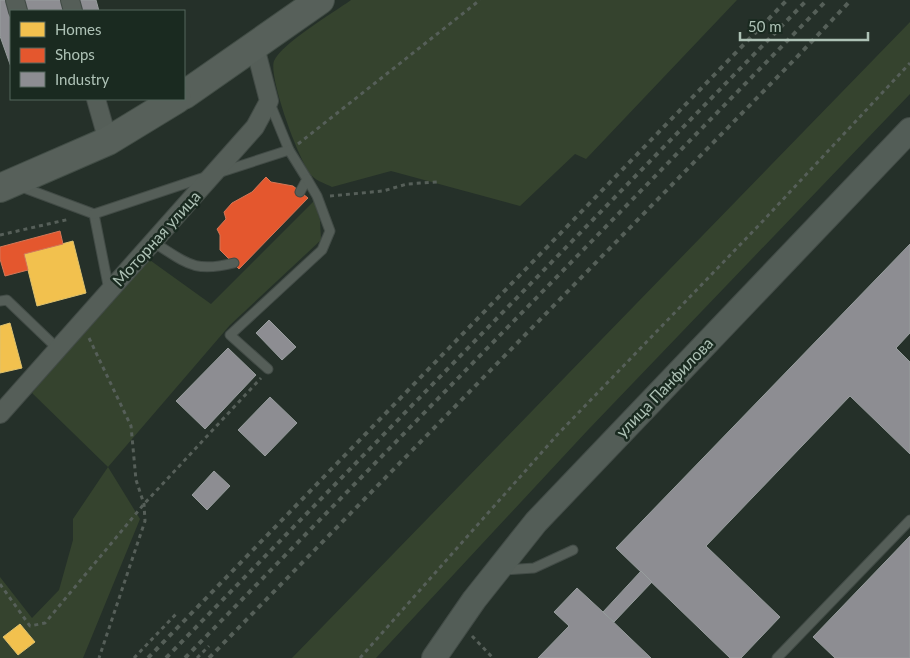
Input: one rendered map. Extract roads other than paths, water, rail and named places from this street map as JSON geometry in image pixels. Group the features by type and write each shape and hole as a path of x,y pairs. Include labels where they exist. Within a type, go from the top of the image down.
{"main road":[{"path":"185,94 256,47 317,1"},
{"path":"6,186 108,141 175,100"},
{"name":"улица Панфилова","path":"434,658 498,570 536,522 910,130"}],"street":[{"path":"256,47 269,101"},
{"path":"84,100 98,105 108,141"},
{"name":"Моторная улица","path":"0,414 255,127 269,101"}],"lane":[{"path":"268,369 230,335 322,250 330,231 317,196 289,150 269,101"},
{"path":"6,186 94,214 289,150"},
{"path":"300,192 307,178"},
{"path":"94,214 109,290"},
{"path":"153,242 192,266 211,269 234,263"},
{"path":"0,301 7,300 58,349"},
{"path":"776,658 910,520"},
{"path":"498,570 534,568 574,550"}],"railway":[{"path":"148,658 787,0"},
{"path":"166,658 807,0"},
{"path":"185,658 827,0"},
{"path":"209,658 851,0"}]}
